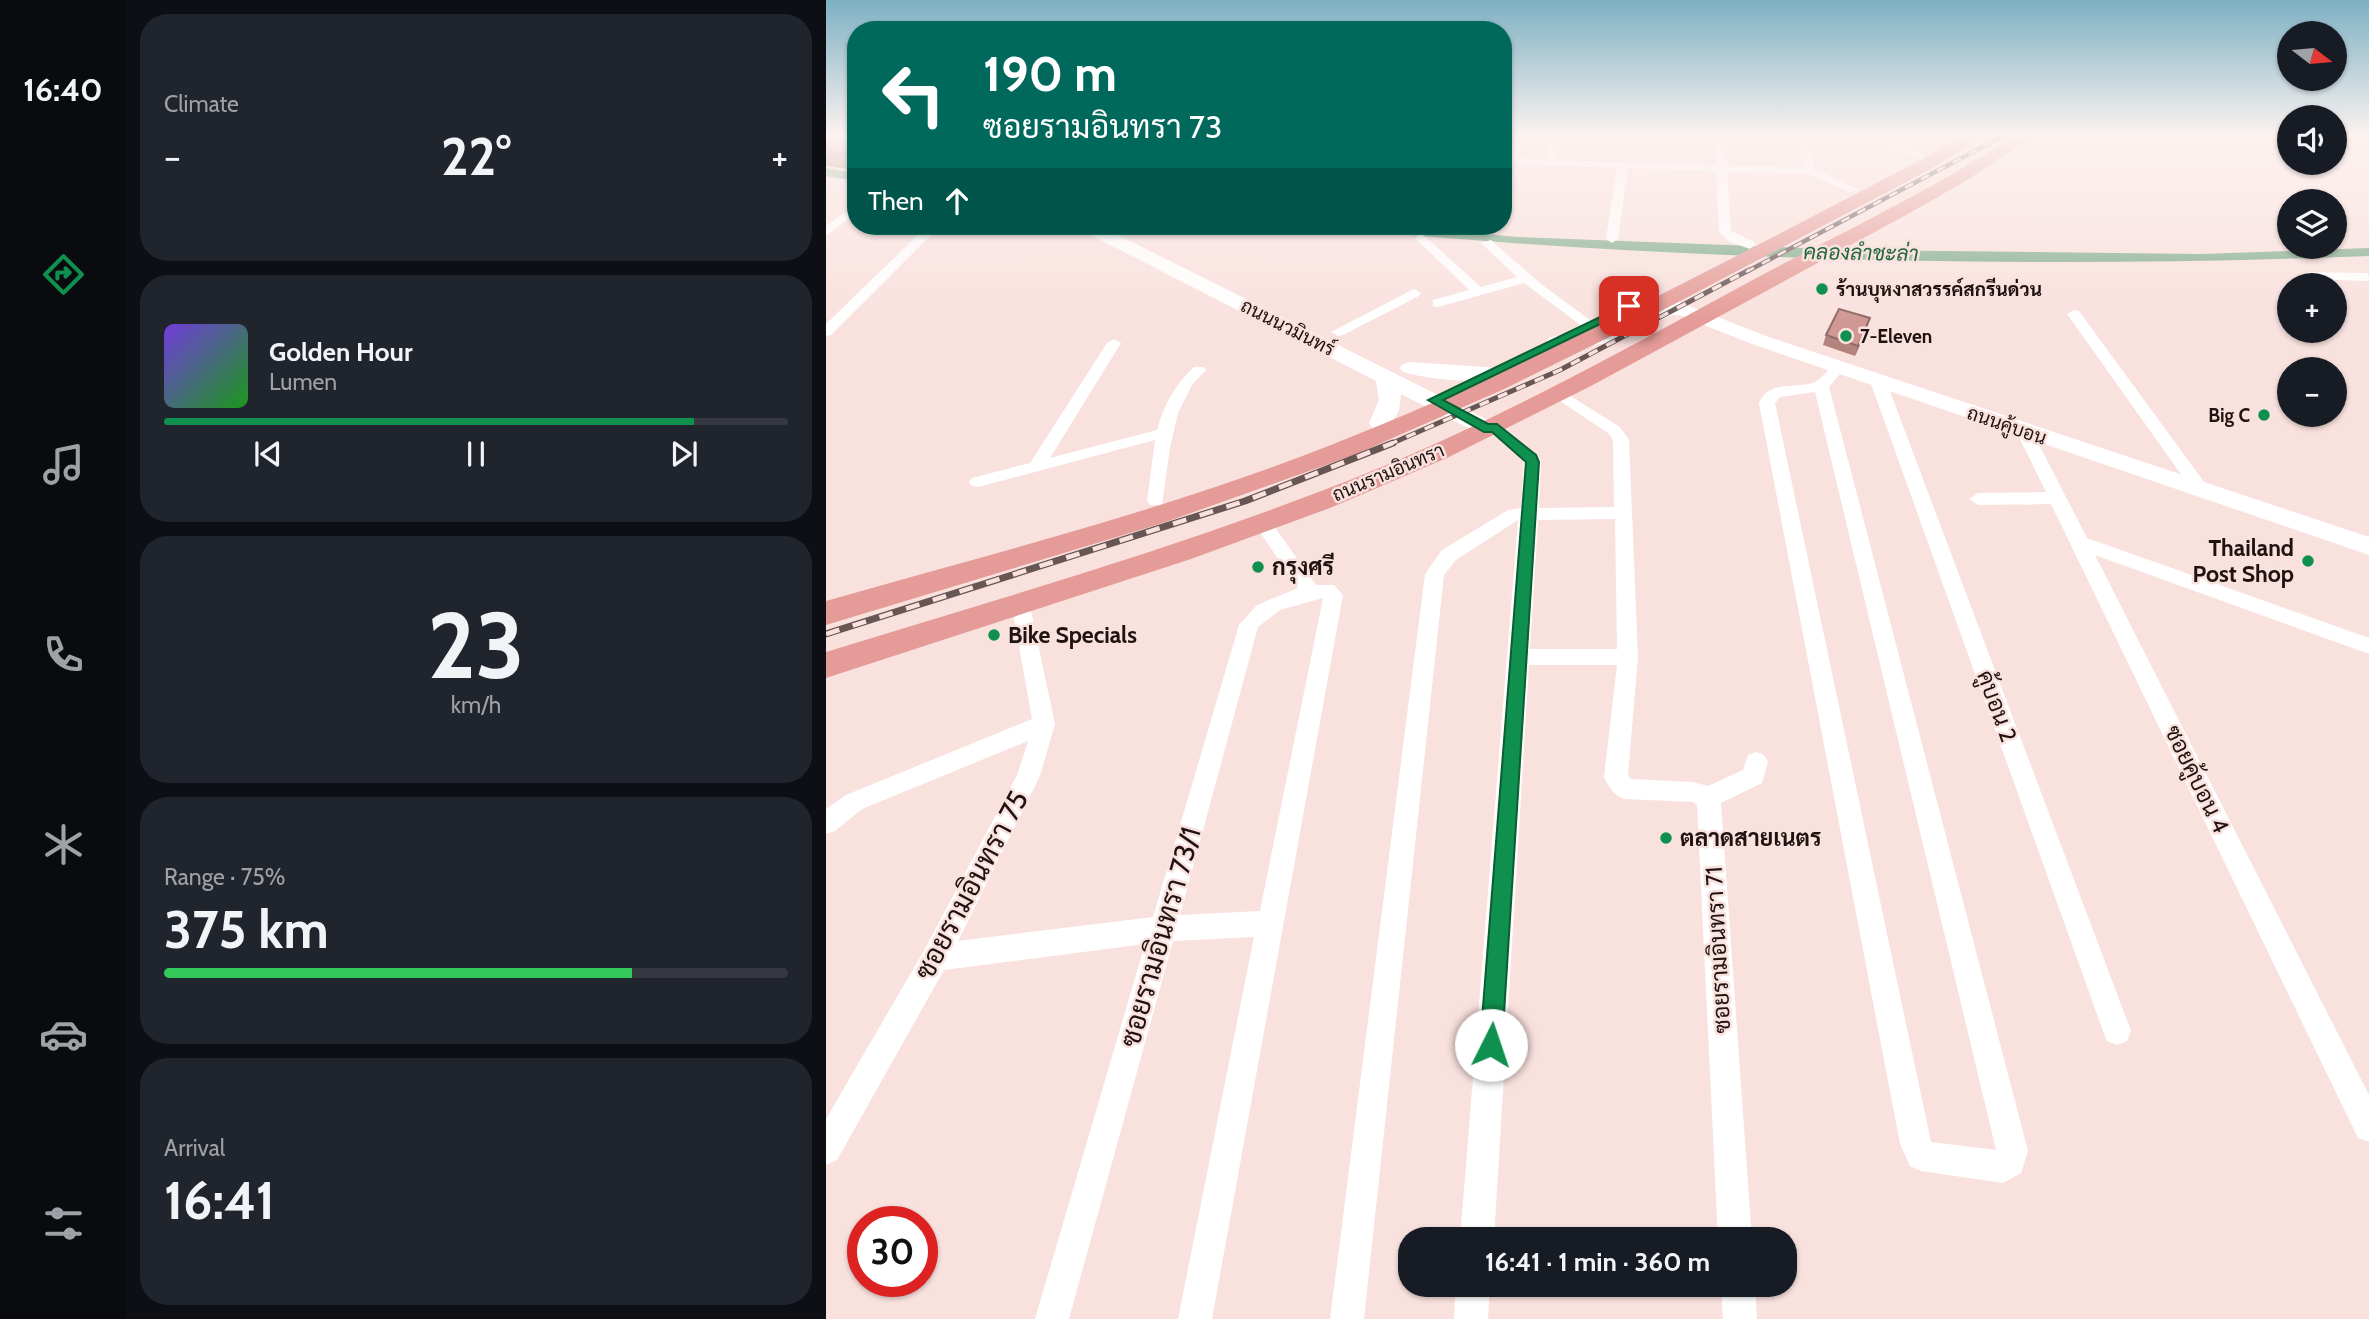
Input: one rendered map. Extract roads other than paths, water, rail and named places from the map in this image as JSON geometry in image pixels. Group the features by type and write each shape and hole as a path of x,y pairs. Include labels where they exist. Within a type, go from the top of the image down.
{"main road":[{"name":"ถนนรามอินทรา","path":"826,600 1251,471 1374,425 1443,396 1591,326 1748,246 1866,198"},
{"name":"ถนนรามอินทรา","path":"826,613 1206,498 1340,451 1558,356 1867,198"},
{"name":"ถนนรามอินทรา","path":"826,649 1246,512 1442,434 1579,370 1867,198"},
{"name":"ถนนรามอินทรา","path":"826,665 1262,522 1388,474 1496,426 1566,391 1691,314 1758,287 1921,198"},
{"name":"ถนนนวมินทร์","path":"1105,235 1385,375 1443,396 1496,426"},
{"name":"ถนนนวมินทร์","path":"1144,235 1410,368 1443,396"},
{"path":"1717,262 1714,273 1725,282 1742,288 1758,287"},
{"name":"ถนนคู้บอน","path":"1649,296 1691,314 1878,381 2369,546"},
{"path":"1556,342 1605,339 1668,310 1691,314"},
{"path":"1524,357 1519,375 1525,382 1566,391"},
{"path":"1410,368 1461,373 1494,372"},
{"path":"1385,375 1393,394 1388,412 1374,425 1398,438 1402,446 1401,456 1388,474"}],"street":[{"path":"1612,239 1618,198"},
{"path":"1724,198 1725,232 1748,246"},
{"path":"826,232 847,214"},
{"path":"826,332 925,235"},
{"path":"1421,237 1478,292"},
{"path":"1487,243 1562,309 1591,326"},
{"path":"2347,275 2369,275"},
{"path":"1438,303 1525,279"},
{"path":"1338,332 1414,293"},
{"path":"2074,314 2201,490"},
{"path":"1036,467 1114,343"},
{"path":"1821,386 2012,1151 2010,1162 2003,1167 1930,1158 1921,1155 1916,1144 1767,403 1769,397 1776,393 1821,386 1839,367"},
{"path":"1157,501 1163,433 1185,382 1199,370"},
{"name":"คู้บอน 2","path":"1878,381 2116,1031"},
{"path":"1566,391 1620,435 1625,513 1628,657 1616,777 1624,789 1693,792 1707,797 1754,776 1756,762"},
{"path":"1478,1227 1531,457 1496,426"},
{"name":"ซอยคู้บอน 4","path":"2024,431 2369,1127"},
{"path":"978,482 1163,433"},
{"path":"1978,499 2058,498"},
{"path":"1347,1319 1435,574 1449,555 1514,514 1625,513"},
{"path":"1195,1319 1334,595 1327,590 1311,592 1262,522"},
{"path":"2081,543 2361,643 2369,661"},
{"name":"ซอยรามอินทรา 73/1","path":"1052,1319 1249,625 1256,614 1266,608 1311,592"},
{"name":"ซอยรามอินทรา 75","path":"826,1149 936,957 1028,776 1044,724 1021,602"},
{"path":"1518,657 1628,657"},
{"path":"826,823 854,802 1044,724"},
{"name":"ซอยรามอินทรา 71","path":"1707,797 1734,1227"},
{"path":"936,957 1163,929 1270,923"},
{"path":"1471,1319 1472,1297"},
{"path":"1739,1297 1740,1319"}],"waterway":[{"name":"คลองลำชะล่า","path":"1452,235 1518,241 1857,254 2201,258 2369,252"}],"railway":[{"path":"1746,272 1887,198"},
{"path":"1389,445 1560,370 1749,270"},
{"path":"1389,445 1393,443"},
{"path":"826,634 1245,501 1389,445"}],"place":[{"name":"ร้านบุหงาสวรรค์สกรีนด่วน","path":"1822,289"},
{"name":"7-Eleven","path":"1846,336"},
{"name":"Big C","path":"2264,415"},
{"name":"Thailand Post Shop","path":"2308,561"},
{"name":"กรุงศรี","path":"1258,567"},
{"name":"Bike Specials","path":"994,635"},
{"name":"ตลาดสายเนตร","path":"1666,838"}]}
